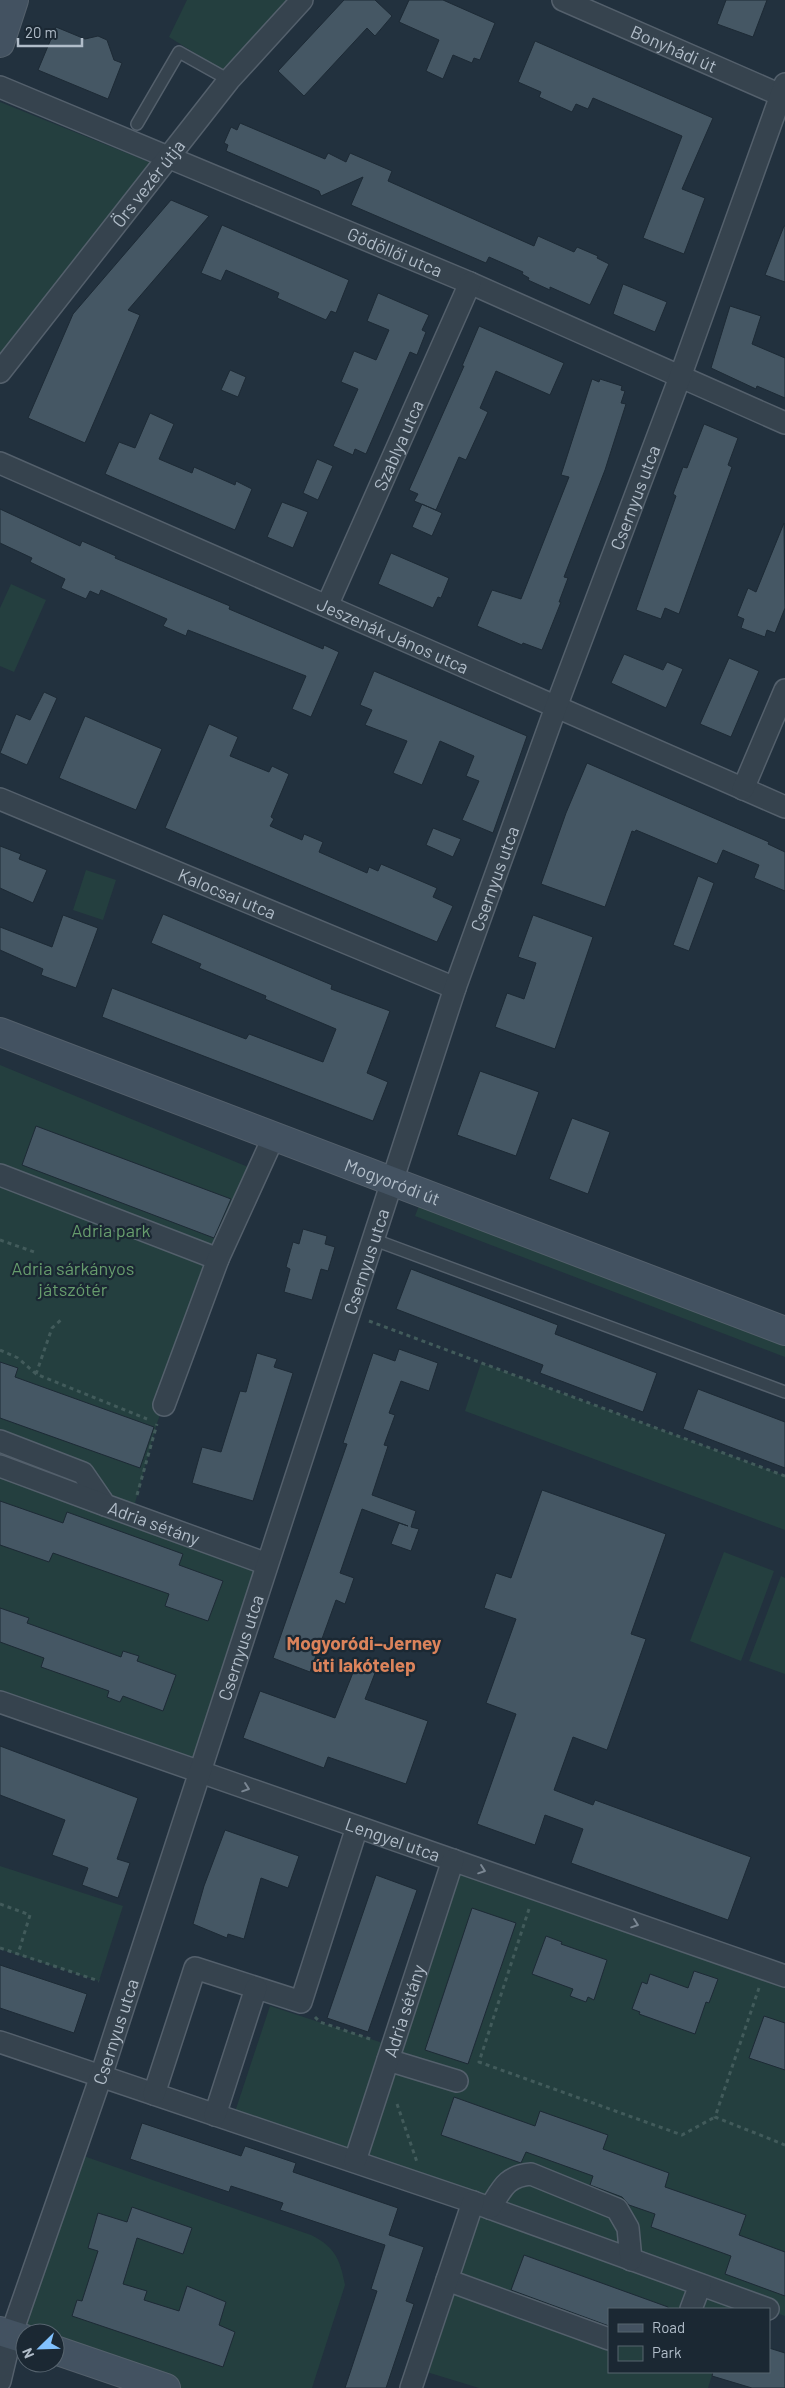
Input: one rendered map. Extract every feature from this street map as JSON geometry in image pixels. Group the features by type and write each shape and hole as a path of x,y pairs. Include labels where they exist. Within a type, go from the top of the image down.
{"street":[{"path":"0,43 14,0"},
{"name":"Örs vezér útja","path":"0,372 228,80 302,0"},
{"name":"Bonyhádi út","path":"563,0 784,92"},
{"name":"Gödöllői utca","path":"0,87 470,283 785,423"},
{"name":"Csernyus utca","path":"0,2381 12,2335 101,2076 455,988 556,707 680,377 784,92"},
{"name":"Szablya utca","path":"327,606 470,283"},
{"name":"Jeszenák János utca","path":"0,463 785,807"},
{"path":"743,789 785,690"},
{"name":"Kalocsai utca","path":"0,799 455,988"},
{"name":"Mogyoródi út","path":"0,1032 785,1331"},
{"path":"164,1405 218,1259 274,1136"},
{"path":"0,1175 218,1259"},
{"name":"Adria sétány","path":"0,1441 83,1472 105,1505 267,1564"},
{"path":"0,1466 105,1505"},
{"name":"Lengyel utca","path":"0,1702 775,1972"},
{"path":"154,2094 194,1968 301,2002 357,1827"},
{"name":"Adria sétány","path":"355,2161 452,1860"},
{"path":"215,2114 256,1988"},
{"path":"0,2042 355,2161 765,2308"},
{"path":"388,2059 457,2081"},
{"path":"411,2388 447,2280 481,2205 517,2175 531,2174 617,2209 628,2228 632,2260"},
{"path":"447,2280 608,2338"},
{"path":"692,2308 700,2285"},
{"path":"770,2310 785,2316"},
{"path":"65,2353 166,2388"}],"lane":[{"path":"137,124 180,52 228,80"},
{"path":"372,1239 785,1392"}],"path":[{"path":"0,1240 36,1253"},
{"path":"348,1314 785,1476"},
{"path":"36,1374 52,1328 62,1319"},
{"path":"0,1350 18,1358 36,1374 157,1423 132,1515"},
{"path":"536,1889 479,2062 682,2135 715,2117 775,1972"},
{"path":"0,1904 30,1915 18,1954"},
{"path":"0,1948 99,1981"},
{"path":"301,2002 320,2022 388,2059 426,2186"},
{"path":"715,2117 785,2145"}],"green space":[{"path":"187,0 289,0 222,70 169,37"},
{"path":"0,102 154,164 0,385"},
{"path":"11,584 46,600 14,672 0,666 0,608"},
{"path":"86,870 116,880 103,920 73,910"},
{"name":"Adria park","path":"0,1065 258,1171 218,1259 157,1423 132,1514 267,1564 199,1772 0,1702"},
{"path":"422,1198 785,1337 785,1357 415,1216"},
{"path":"481,1363 785,1476 785,1530 465,1411"},
{"path":"724,1552 774,1571 741,1661 690,1641"},
{"path":"781,1576 785,1578 785,1674 749,1661"},
{"path":"453,1860 785,1977 785,2316 770,2311 770,2308 762,2308 736,2299 733,2308 608,2308 608,2373 713,2373 708,2388 479,2388 417,2369 472,2204 232,2121 270,2006 392,2046"},
{"path":"0,1866 123,1906 99,1981 0,1949"},
{"path":"75,2153 311,2235 331,2249 341,2268 345,2285 312,2388 166,2388 65,2353 65,2323 15,2323"},
{"path":"15,2324 15,2335 11,2335"}],"building":[{"path":"344,0 375,0 392,16 375,36 367,28 304,96 278,71"},
{"path":"409,0 443,0 495,23 480,60 474,58 472,63 453,55 443,79 426,71 439,40 399,22"},
{"path":"726,0 767,0 753,37 717,24"},
{"path":"56,27 85,39 98,36 107,40 114,60 122,63 108,99 38,70"},
{"path":"535,41 713,118 682,189 705,198 684,254 643,238 682,136 593,98 588,109 576,104 572,112 539,97 541,92 518,82"},
{"path":"240,123 325,159 328,153 346,162 350,153 392,171 388,181 534,246 538,236 574,252 577,247 598,256 597,258 609,264 590,305 550,287 550,290 528,280 529,278 522,274 523,272 489,257 486,263 351,205 363,177 321,196 319,191 226,151 228,145 224,143 231,127 237,130"},
{"path":"171,200 209,216 128,310 140,315 85,443 28,418 73,314"},
{"path":"222,225 349,280 336,313 331,311 326,320 277,298 279,293 226,270 221,281 201,273"},
{"path":"785,226 785,282 765,275"},
{"path":"623,284 667,302 655,332 613,314"},
{"path":"378,293 429,315 422,330 426,332 417,355 410,352 366,454 355,449 353,455 333,446 358,389 341,382 354,351 376,360 389,330 367,321"},
{"path":"730,306 761,316 752,344 785,358 785,398 757,386 756,389 711,368"},
{"path":"479,326 564,363 550,395 496,371 480,408 488,412 466,460 459,457 436,510 414,501 418,494 409,490 464,366 462,366"},
{"path":"230,370 246,377 238,397 221,390"},
{"path":"592,379 599,382 600,379 622,386 621,390 625,391 621,403 626,404 605,470 564,577 568,578 559,602 561,602 542,650 523,643 522,645 477,626 492,590 521,599 569,477 561,475"},
{"path":"150,413 174,424 159,459 192,473 194,467 235,485 236,481 252,489 235,530 105,474 119,442 135,448"},
{"path":"704,424 738,438 728,465 732,467 679,614 665,608 661,619 636,610 676,496 673,494 683,467 687,468"},
{"path":"317,459 333,466 318,500 303,493"},
{"path":"282,502 308,512 293,548 267,537"},
{"path":"422,504 442,513 432,536 412,527"},
{"path":"0,509 80,546 82,541 116,556 115,558 230,606 229,609 323,649 324,645 339,652 311,717 292,709 306,676 188,630 186,636 163,626 167,619 101,590 99,595 90,591 86,599 61,588 65,579 30,562 32,558 0,543"},
{"path":"784,523 785,608 775,633 767,630 765,637 741,628 744,619 737,616 748,588 756,592"},
{"path":"391,553 449,578 441,598 438,597 433,608 378,584"},
{"path":"624,654 663,670 667,662 683,669 666,708 611,683"},
{"path":"729,658 759,671 731,737 700,724"},
{"path":"374,671 527,736 493,833 462,820 479,781 466,776 474,756 440,741 422,785 393,773 407,741 365,725 372,710 360,705"},
{"path":"44,692 57,698 27,765 0,753 16,714 30,720"},
{"path":"85,716 162,749 136,810 59,778"},
{"path":"209,724 238,737 230,756 269,772 272,766 289,774 271,817 274,819 270,826 302,840 304,834 323,842 319,852 367,873 369,867 378,871 381,864 437,888 433,897 453,906 437,942 165,828"},
{"path":"587,763 769,842 768,844 785,852 785,891 754,878 759,865 723,850 717,864 636,830 635,832 632,831 605,907 541,884 566,813"},
{"path":"433,828 461,839 453,857 426,845"},
{"path":"0,846 21,854 19,859 47,870 33,903 0,888"},
{"path":"698,876 714,883 689,951 673,945"},
{"path":"163,914 332,985 331,989 390,1011 367,1073 388,1082 373,1121 102,1017 112,988 246,1039 249,1034 323,1062 336,1029 265,999 266,996 199,968 201,964 151,943"},
{"path":"63,915 98,928 76,988 41,975 43,969 0,950 0,927 52,947"},
{"path":"533,915 593,937 555,1049 495,1027 507,993 524,999 536,963 518,957"},
{"path":"480,1071 539,1092 516,1156 457,1135"},
{"path":"572,1118 610,1132 588,1194 549,1179"},
{"path":"36,1126 231,1199 214,1238 22,1165"},
{"path":"303,1229 327,1236 325,1244 335,1247 328,1271 321,1269 312,1300 284,1292 290,1269 286,1267 293,1242 299,1244"},
{"path":"411,1269 558,1325 555,1334 657,1373 643,1412 540,1373 543,1365 396,1309"},
{"path":"399,1349 438,1363 429,1391 401,1381 389,1413 395,1415 384,1445 388,1446 372,1495 416,1511 411,1527 419,1529 411,1551 391,1544 399,1523 408,1526 362,1509 340,1573 354,1578 345,1604 336,1600 310,1672 273,1658 347,1444 343,1443 373,1353 395,1361"},
{"path":"257,1353 277,1359 274,1367 293,1373 253,1501 192,1483 202,1447 221,1452 240,1391 246,1392"},
{"path":"0,1362 18,1368 15,1377 154,1427 140,1468 0,1418"},
{"path":"698,1389 785,1422 785,1468 683,1429"},
{"path":"542,1490 666,1534 631,1634 646,1639 607,1750 573,1737 554,1790 593,1805 595,1800 751,1857 728,1920 571,1863 583,1829 545,1815 535,1845 477,1824 516,1714 486,1703 516,1619 484,1608 496,1573 511,1578"},
{"path":"0,1501 63,1523 67,1512 183,1554 179,1565 223,1581 208,1621 165,1606 169,1594 53,1553 49,1562 0,1545"},
{"path":"0,1608 29,1618 27,1623 121,1657 123,1651 139,1656 137,1661 176,1675 163,1711 123,1696 120,1702 107,1697 109,1691 41,1667 44,1658 0,1642"},
{"path":"358,1660 377,1668 365,1699 428,1721 406,1784 328,1757 324,1768 243,1738 260,1691 335,1718"},
{"path":"0,1746 138,1798 117,1859 130,1863 118,1898 82,1885 88,1868 52,1855 65,1820 0,1795"},
{"path":"225,1830 299,1856 288,1888 261,1878 244,1939 228,1934 227,1938 193,1924 204,1886"},
{"path":"376,1875 417,1890 368,2032 327,2018"},
{"path":"472,1908 516,1923 468,2064 425,2050"},
{"path":"546,1936 562,1942 561,1944 607,1960 594,2000 588,1997 586,2002 570,1996 573,1989 532,1974"},
{"path":"0,1965 87,1994 74,2033 0,2008"},
{"path":"694,1971 718,1979 709,2003 706,2002 695,2034 639,2014 640,2012 632,2009 642,1982 647,1984 650,1974 688,1988"},
{"path":"764,2016 785,2023 785,2070 749,2058"},
{"path":"454,2097 535,2126 540,2111 608,2135 603,2149 669,2173 665,2187 746,2215 739,2235 785,2252 785,2296 725,2274 731,2256 651,2227 655,2214 629,2205 622,2197 590,2185 593,2176 526,2152 521,2163 441,2135"},
{"path":"142,2123 241,2156 245,2146 296,2163 293,2172 398,2208 389,2235 424,2247 406,2301 414,2304 386,2388 345,2388 377,2291 371,2289 385,2245 280,2210 283,2203 231,2186 229,2192 130,2159"},
{"path":"132,2207 192,2228 183,2254 137,2238 123,2284 147,2291 144,2300 179,2311 187,2286 226,2302 219,2325 235,2332 223,2367 72,2316 77,2300 82,2301 98,2251 88,2248 98,2213 127,2222"},
{"path":"524,2255 668,2308 608,2308 608,2326 511,2290"},
{"path":"770,2348 785,2353 785,2388 752,2388 712,2376 713,2373 770,2373"}],"district":[{"name":"Mogyoródi–Jerney úti lakótelep","path":"364,1653"}],"park label":[{"name":"Adria sárkányos játszótér","path":"73,1278"}]}
